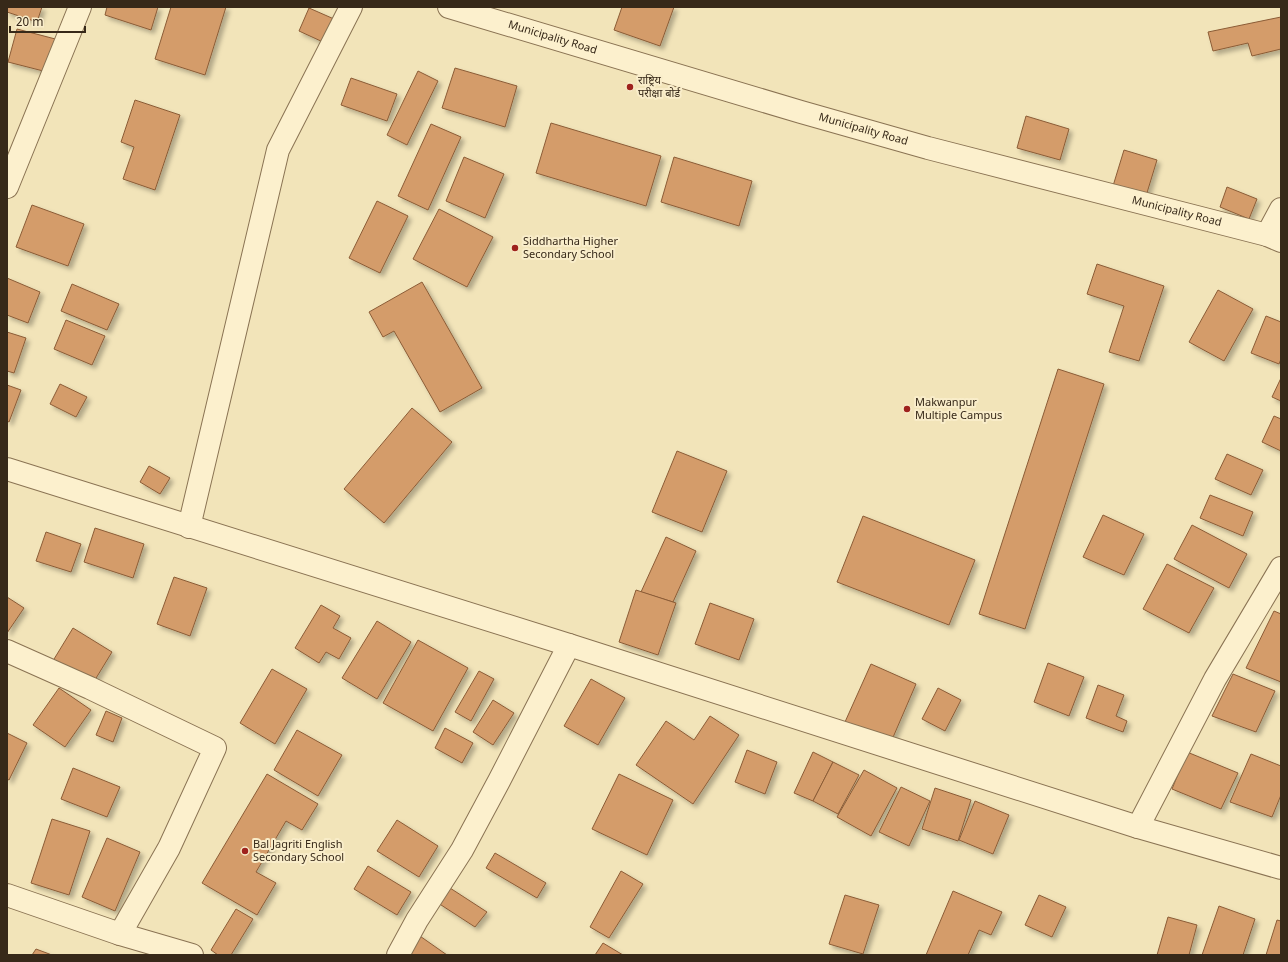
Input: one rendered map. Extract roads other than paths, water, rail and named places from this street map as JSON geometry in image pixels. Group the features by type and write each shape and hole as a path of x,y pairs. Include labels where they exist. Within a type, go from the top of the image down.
{"street":[{"path":"7,187 80,7"},
{"path":"189,527 278,150 351,7"},
{"name":"Municipality Road","path":"449,7 801,112 928,148 1274,238"},
{"path":"1274,238 1281,209"},
{"path":"7,469 569,645 1138,827 1281,868"},
{"path":"1138,827 1215,679 1281,568"},
{"path":"398,955 417,920 462,850 569,645"},
{"path":"7,651 90,688 215,748 169,848 120,934"},
{"path":"7,895 120,934 192,955"}],"place":[{"name":"राष्ट्रिय परीक्षा बोर्ड","path":"630,87"},
{"name":"Siddhartha Higher Secondary School","path":"515,248"},
{"name":"Makwanpur Multiple Campus","path":"907,409"},
{"name":"Bal Jagriti English Secondary School","path":"245,851"}]}
